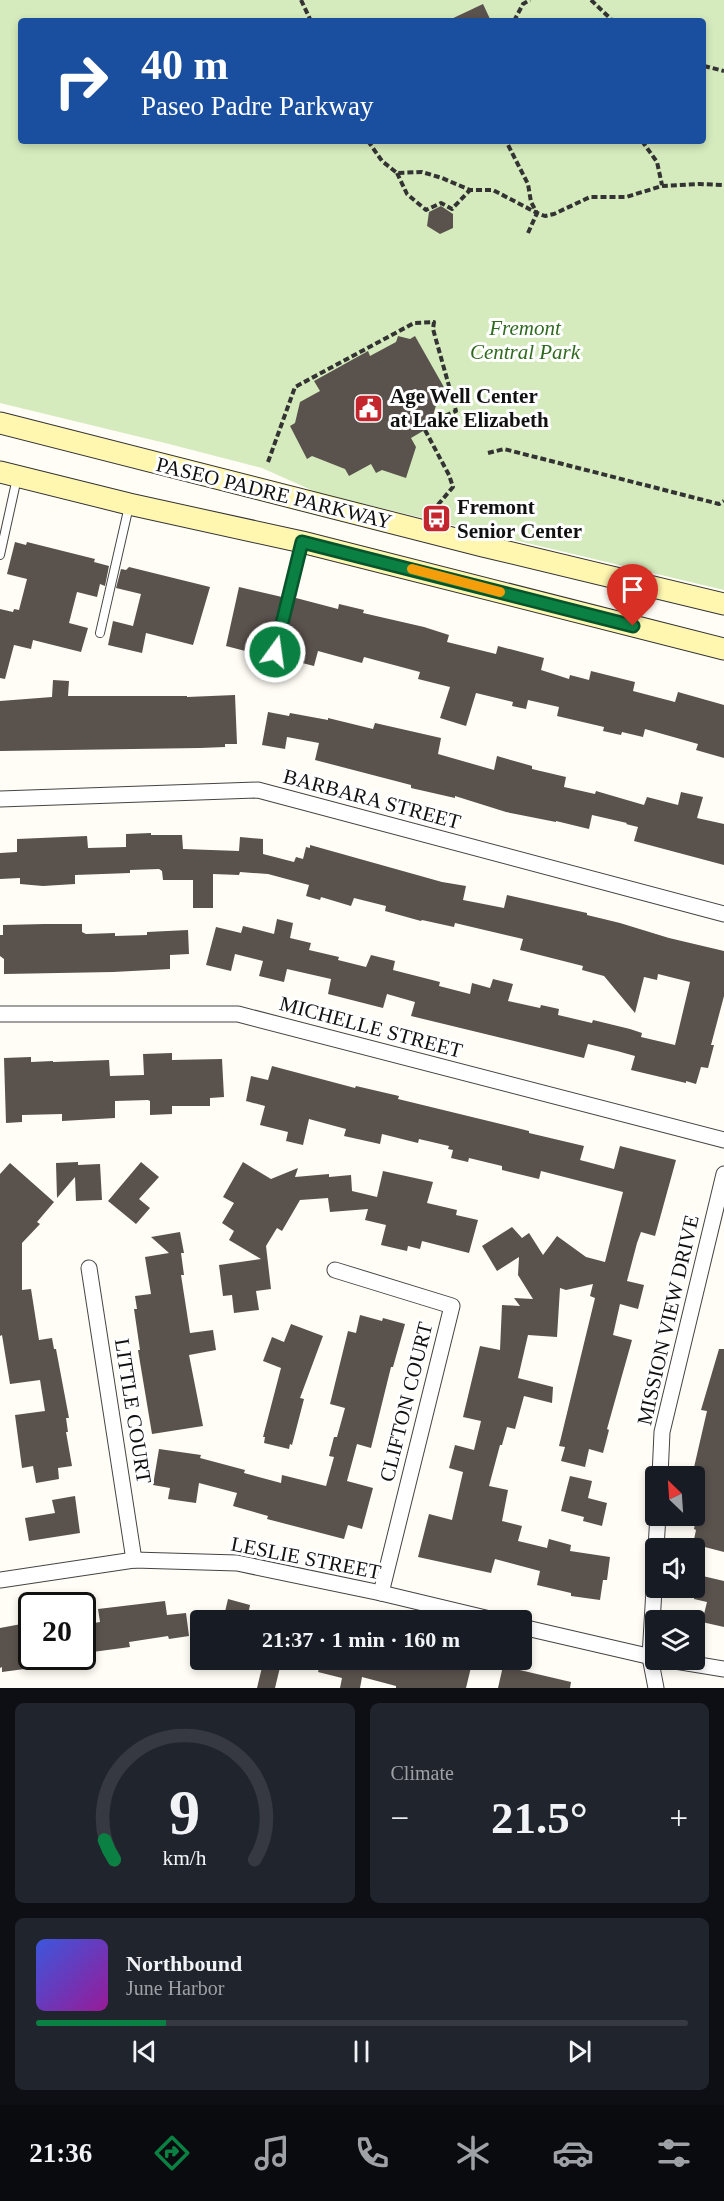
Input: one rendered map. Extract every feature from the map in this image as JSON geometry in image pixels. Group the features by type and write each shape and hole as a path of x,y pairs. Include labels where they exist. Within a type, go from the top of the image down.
{"main road":[{"name":"PASEO PADRE PARKWAY","path":"0,423 483,546 724,604"},
{"name":"PASEO PADRE PARKWAY","path":"9,474 129,504 302,542 724,649"}],"street":[{"name":"BARBARA STREET","path":"0,798 258,790 724,914"},
{"name":"MICHELLE STREET","path":"0,1014 238,1014 724,1140"},
{"name":"MISSION VIEW DRIVE","path":"660,1466 662,1432 724,1174"},
{"name":"LITTLE COURT","path":"89,1268 134,1560"},
{"name":"CLIFTON COURT","path":"335,1270 452,1306 381,1593"},
{"name":"LESLIE STREET","path":"0,1580 134,1560 237,1563 452,1610"},
{"path":"532,1629 645,1655"},
{"path":"705,1666 724,1669"},
{"path":"656,1670 656,1688"}],"lane":[{"path":"0,555 9,474"},
{"path":"100,633 129,504"},
{"path":"275,652 302,542"}],"path":[{"path":"301,0 310,18"},
{"path":"516,18 523,4 530,0"},
{"path":"591,0 610,18"},
{"path":"706,66 724,71"},
{"path":"370,144 382,161 397,173 407,194 426,210 441,202 452,209 470,190"},
{"path":"508,144 528,184 531,201 537,213"},
{"path":"644,144 657,162 662,186"},
{"path":"397,173 422,172 470,190 493,190 545,216 590,197 626,197 662,186 699,183 724,185"},
{"path":"528,233 537,213"},
{"path":"268,462 294,387 414,323 434,322 433,329 456,411 434,421"},
{"path":"424,430 449,475 453,487 436,507"},
{"path":"488,453 504,449 719,504 724,501"}],"green space":[{"name":"Fremont Central Park","path":"0,0 724,0 724,590 318,493 262,468 0,403"}],"building":[{"path":"483,4 490,18 453,18"},
{"path":"441,206 453,214 453,228 440,234 427,226 429,212"},
{"name":"Age Well Center at Lake Elizabeth","path":"398,336 410,339 415,336 445,389 440,392 432,419 435,424 411,438 416,447 406,478 382,470 376,473 371,464 349,476 345,469 312,456 307,459 290,426 295,423 300,402 320,391 314,381 368,351 370,356 396,342"},
{"path":"15,542 26,545 27,542 95,559 94,562 109,566 105,586 100,584 97,597 77,592 69,623 88,628 81,652 33,640 31,649 14,645 5,679 0,678 0,609 13,612 14,609 19,610 27,579 7,574"},
{"path":"129,567 210,587 193,645 146,633 142,653 108,645 113,621 133,626 141,594 116,588 121,569 126,570"},
{"path":"239,587 282,597 270,654 258,651 257,654 226,646"},
{"path":"296,598 338,609 339,604 364,610 363,613 449,635 447,642 496,654 498,646 544,658 541,670 569,679 570,675 589,680 591,671 635,682 633,691 675,702 678,692 724,705 724,758 696,750 698,744 645,729 643,737 622,732 621,735 603,731 604,727 557,716 559,707 528,700 526,709 512,706 513,702 476,693 466,726 440,718 450,687 418,679 420,672 364,657 362,663 318,651 314,666 279,657"},
{"path":"53,680 69,681 68,696 235,695 237,744 200,748 0,751 0,701 52,697"},
{"path":"268,712 289,716 290,713 328,720 328,718 373,729 375,723 441,738 438,754 494,770 497,756 532,766 532,769 566,777 564,787 595,794 596,791 644,805 647,797 678,805 681,792 703,797 697,818 724,824 724,865 634,841 638,827 627,823 592,815 589,829 506,812 455,796 455,798 411,788 411,785 315,760 319,743 287,737 285,749 262,745"},
{"path":"151,833 151,835 182,835 183,849 239,851 240,837 263,839 263,854 294,862 296,857 303,859 306,847 310,848 310,845 442,882 466,886 463,900 504,908 507,895 587,913 587,915 669,938 724,951 724,996 711,1045 714,1045 708,1068 701,1067 696,1084 686,1081 686,1083 631,1070 635,1056 617,1051 588,1044 584,1058 411,1016 415,1002 387,994 383,1008 328,994 331,979 287,969 284,982 259,976 263,961 235,954 231,971 206,965 216,927 241,933 243,926 274,934 277,919 293,923 290,938 311,943 309,950 339,957 338,960 366,967 371,955 395,961 393,970 440,982 439,986 470,994 472,983 490,988 493,979 513,984 508,1001 540,1008 541,1005 559,1009 558,1015 630,1029 642,1033 641,1037 675,1045 690,982 658,974 657,980 644,977 635,1013 604,976 582,970 583,966 520,950 523,939 455,923 454,927 421,921 385,911 386,906 354,898 351,906 321,897 320,900 306,896 309,885 268,874 240,872 239,875 213,874 213,908 193,908 193,880 163,880 162,871 159,869 130,870 130,873 75,875 75,884 43,886 20,884 20,878 0,879 0,853 17,852 17,839 87,836 88,848 126,847 126,834"},
{"path":"82,924 82,932 86,934 115,933 115,936 188,930 189,954 170,955 170,969 4,974 4,959 0,956 0,935 3,935 3,925"},
{"path":"172,1053 172,1060 222,1059 224,1097 210,1098 210,1106 172,1106 172,1114 150,1115 150,1101 148,1100 115,1101 115,1118 62,1121 62,1114 22,1115 22,1122 6,1123 4,1058 31,1057 31,1062 109,1060 110,1076 144,1075 143,1054"},
{"path":"272,1066 355,1088 356,1086 399,1096 398,1099 584,1146 580,1160 614,1169 620,1146 676,1160 655,1236 641,1232 627,1281 644,1285 638,1309 620,1304 613,1335 632,1340 607,1429 609,1430 603,1453 589,1449 585,1467 561,1461 565,1447 559,1446 595,1298 590,1296 593,1284 566,1290 560,1288 557,1337 528,1335 518,1378 553,1387 552,1403 524,1396 515,1429 507,1427 502,1445 500,1445 489,1486 508,1490 502,1521 522,1526 518,1541 547,1548 549,1539 571,1545 570,1551 610,1557 607,1580 603,1580 600,1600 571,1596 571,1593 537,1585 540,1571 495,1559 491,1573 418,1557 429,1514 452,1520 463,1472 449,1468 455,1445 474,1450 481,1421 463,1417 480,1346 500,1350 502,1305 520,1306 514,1298 533,1299 518,1275 519,1257 497,1271 482,1246 512,1227 522,1238 529,1233 543,1255 557,1236 586,1257 605,1262 623,1192 541,1171 539,1179 502,1170 502,1166 469,1158 468,1162 451,1158 453,1150 448,1149 449,1146 419,1139 418,1143 382,1134 380,1144 344,1136 346,1129 309,1119 303,1145 286,1141 288,1132 260,1125 265,1106 246,1101 251,1076 268,1080"},
{"path":"78,1162 78,1165 100,1164 102,1200 76,1201 75,1177 57,1198 56,1163"},
{"path":"141,1162 159,1177 139,1199 150,1208 136,1224 108,1201"},
{"path":"243,1162 271,1179 298,1168 295,1177 351,1175 352,1191 377,1197 383,1171 433,1182 427,1203 457,1210 456,1215 478,1220 469,1253 422,1241 420,1249 408,1246 407,1251 381,1245 386,1225 365,1220 368,1209 330,1212 328,1198 300,1200 282,1231 277,1228 266,1246 271,1289 256,1291 259,1310 234,1313 232,1295 223,1296 219,1265 261,1259 229,1240 234,1231 222,1223 234,1203 223,1197"},
{"path":"10,1163 54,1202 37,1222 40,1224 22,1243 22,1290 31,1289 39,1340 52,1338 54,1349 56,1349 69,1418 66,1418 68,1432 66,1432 72,1466 58,1468 59,1479 36,1483 33,1466 22,1468 15,1415 45,1411 40,1380 10,1384 2,1335 0,1336 0,1174"},
{"path":"180,1232 184,1253 181,1253 184,1275 181,1275 190,1333 213,1330 216,1350 189,1355 203,1426 152,1434 138,1350 140,1350 134,1309 137,1309 135,1296 151,1294 145,1257 169,1253 151,1237"},
{"path":"360,1315 405,1324 393,1367 391,1367 371,1448 357,1444 347,1481 373,1488 362,1529 348,1525 344,1539 267,1519 268,1516 233,1506 237,1493 199,1483 196,1503 168,1499 170,1488 153,1485 159,1449 201,1455 200,1458 245,1470 244,1473 281,1483 282,1475 326,1486 334,1457 329,1456 345,1408 330,1404 348,1331 356,1333"},
{"path":"291,1324 323,1336 300,1398 304,1399 289,1449 264,1443 265,1437 263,1437 281,1368 263,1361 272,1337 284,1342"},
{"path":"719,1349 724,1349 724,1552 705,1547 705,1538 694,1538 695,1526 705,1526 705,1466 694,1466 707,1411 701,1410"},
{"path":"570,1476 592,1481 588,1498 607,1503 602,1526 583,1521 584,1517 561,1511"},
{"path":"75,1496 80,1533 29,1541 25,1518 55,1513 52,1500"},
{"path":"705,1577 724,1581 724,1627 705,1623 707,1602 694,1599 705,1598"},
{"path":"228,1599 250,1605 249,1610 225,1610"},
{"path":"165,1601 167,1615 186,1613 189,1636 169,1639 168,1636 129,1642 130,1647 96,1652 96,1623 100,1622 98,1609"},
{"path":"18,1625 18,1670 2,1672 2,1667 0,1668 0,1628"},
{"path":"261,1670 279,1670 275,1688 257,1688"},
{"path":"319,1670 470,1670 466,1688 396,1688 396,1686 362,1677 360,1688 340,1688 342,1678 318,1672"},
{"path":"502,1670 520,1670 571,1682 570,1688 498,1688"}],"slow traffic":[{"path":"412,569 500,592"}],"place":[{"name":"Age Well Center at Lake Elizabeth","path":"369,408"},
{"name":"Fremont Senior Center","path":"436,519"}],"route":[{"path":"275,652 302,542 633,626"}]}
